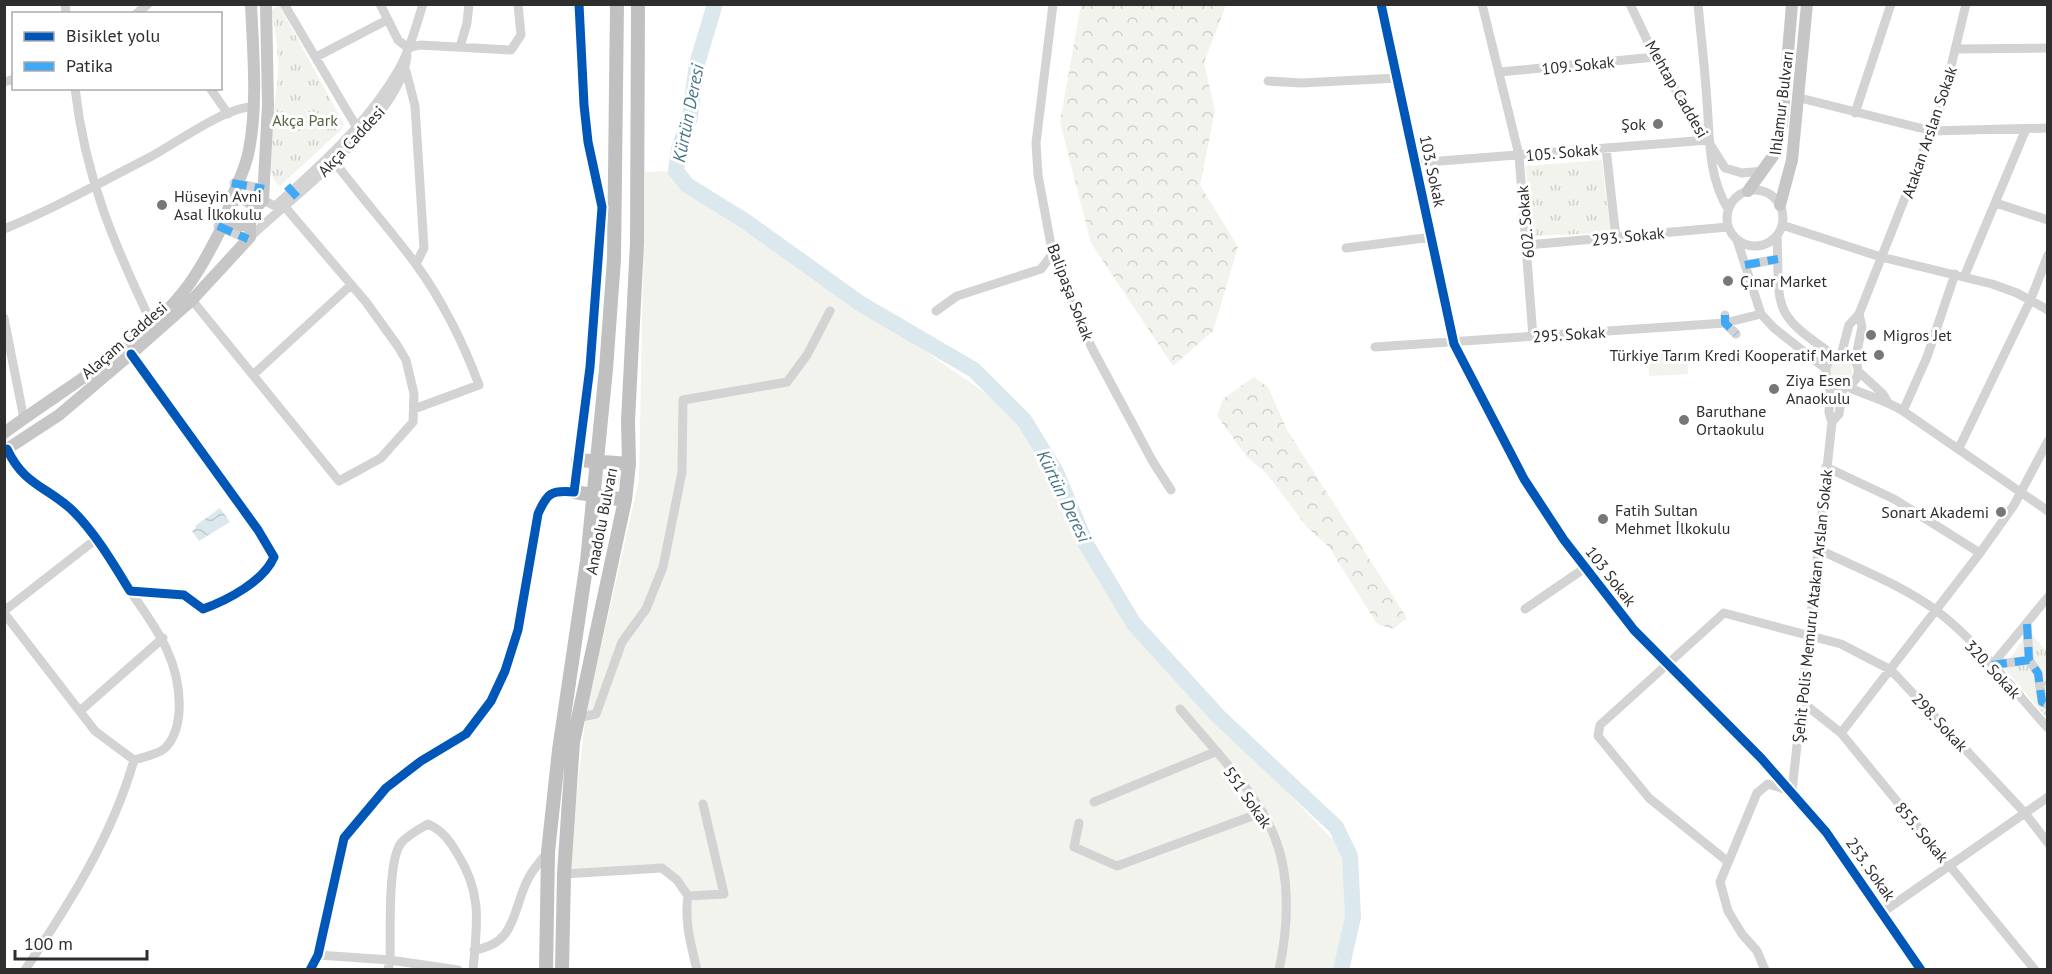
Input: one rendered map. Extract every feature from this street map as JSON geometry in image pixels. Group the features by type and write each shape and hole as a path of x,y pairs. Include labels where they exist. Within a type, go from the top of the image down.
{"highway":[{"name":"Anadolu Bulvarı","path":"546,969 548,852 559,750 587,561 614,259 617,4"},
{"name":"Anadolu Bulvarı","path":"562,969 564,874 576,718 625,500 629,464 628,421 637,243 638,4"},
{"path":"578,460 629,464"},
{"path":"574,492 625,500"}],"main road":[{"name":"Alaçam Caddesi","path":"4,433 85,376 152,324 183,292 206,259 229,210 235,183 249,152 254,106 251,4"},
{"path":"249,238 252,216 264,194 268,105 266,4"},
{"name":"Ihlamur Bulvarı","path":"1748,191 1773,156 1782,124 1792,4"},
{"name":"Ihlamur Bulvarı","path":"1780,205 1792,160 1800,98 1807,4"},
{"path":"238,199 246,200 252,216 237,225 229,210 238,199"},
{"name":"Alaçam Caddesi","path":"6,450 59,415 131,354 192,300 249,238"}],"street":[{"path":"284,4 356,126"},
{"path":"380,4 398,40 408,48 420,45 511,50 521,35 518,4"},
{"name":"Akça Caddesi","path":"332,158 389,84 408,48 423,4"},
{"path":"460,47 468,23 469,4"},
{"path":"310,969 318,955 344,838 386,789 421,761 466,734 491,701 506,671 518,630 538,514 544,498 551,493 574,492 590,367 602,207 588,142 579,4"},
{"name":"Balipaşa Sokak","path":"1053,4 1036,143 1038,175 1054,252 1078,319 1094,352 1153,462 1171,490"},
{"name":"103. Sokak","path":"1381,4 1454,344"},
{"name":"602. Sokak","path":"1482,4 1519,155 1533,337"},
{"name":"Mehtap Caddesi","path":"1630,4 1655,57 1708,140 1715,182 1728,209"},
{"path":"1698,4 1708,140 1725,168 1743,173 1763,171"},
{"path":"1855,113 1891,4"},
{"name":"Atakan Arslan Sokak","path":"1859,314 1932,131 1957,49 1966,4"},
{"path":"316,57 387,20"},
{"name":"Akça Caddesi","path":"249,238 285,207 293,193 332,158 385,104 406,71 408,48"},
{"path":"1957,49 2048,48"},
{"name":"109. Sokak","path":"1500,72 1655,57"},
{"path":"406,71 415,106 423,248 416,264"},
{"path":"1268,81 1301,83 1398,78"},
{"path":"75,90 93,184 106,224 152,324"},
{"path":"211,90 228,114"},
{"path":"1800,98 1932,131 2048,128"},
{"path":"4,229 228,114 245,106 254,106"},
{"path":"1904,411 1960,275 1996,203 2026,129"},
{"name":"105. Sokak","path":"1415,163 1708,140"},
{"path":"1606,148 1616,238"},
{"path":"332,158 416,264 450,322 471,364 478,385 414,409"},
{"path":"235,183 264,194 274,206 293,193"},
{"path":"1832,422 1829,413 1830,382 1826,369 1774,328 1761,314 1737,240 1728,227 1728,209 1736,198 1748,191 1766,193 1780,205 1782,225 1777,236 1778,295 1784,315 1803,334 1857,366 1883,393 1887,401"},
{"path":"1996,203 2048,220"},
{"path":"192,300 339,481 381,458 414,422 414,394 406,360 386,329 285,207"},
{"path":"1782,225 1881,257 1960,275 2017,293 2048,310"},
{"path":"220,227 249,238"},
{"name":"293. Sokak","path":"1527,245 1728,227"},
{"path":"1737,240 1753,246 1762,245 1777,236"},
{"path":"1346,248 1432,237"},
{"path":"936,311 957,296 1035,272 1041,269 1054,252"},
{"path":"1959,448 2030,301 2048,255"},
{"path":"1745,266 1778,260"},
{"path":"254,374 351,285"},
{"path":"576,718 596,714 622,642 646,609 663,567 682,472 683,400 787,382 807,355 830,310"},
{"name":"295. Sokak","path":"1375,347 1454,344 1761,314"},
{"path":"1826,369 1838,356 1849,325 1859,314"},
{"path":"1832,422 1839,414 1845,387 1856,380 1862,327 1859,314"},
{"path":"4,318 24,418"},
{"path":"1725,319 1736,334"},
{"name":"103 Sokak","path":"1454,344 1524,479 1585,568 1634,630 1792,791"},
{"path":"130,591 184,595 203,609 221,602 258,577 269,568 274,557 194,438 131,354"},
{"path":"1830,382 1878,401 1887,401 1904,411 2021,490 2048,511"},
{"name":"Şehit Polis Memuru Atakan Arslan Sokak","path":"1792,791 1832,422"},
{"path":"1841,733 1980,553 2021,490 2048,441"},
{"path":"6,450 31,483 73,511 163,638 175,667 179,702 178,726 173,739 164,748 134,760"},
{"path":"1826,467 1894,499 1980,553"},
{"path":"95,540 4,612 95,731 134,760"},
{"name":"320. Sokak","path":"1818,549 1906,592 1937,611 1992,665 2048,728"},
{"path":"1526,609 1585,568"},
{"path":"1992,665 2048,597"},
{"name":"298. Sokak","path":"1669,665 1724,613 1841,644 1891,670 2024,812 2048,843"},
{"path":"2027,624 2029,660 2038,674 2045,703 2032,710"},
{"path":"80,711 163,638"},
{"path":"1992,665 2029,660"},
{"path":"1669,665 1600,725 1598,736 1649,798 1727,861"},
{"name":"855. Sokak","path":"1802,702 1841,733 2035,969"},
{"name":"551 Sokak","path":"1180,709 1263,812 1276,839 1285,879 1285,942 1279,969"},
{"path":"1094,802 1215,752"},
{"path":"25,969 88,870 125,791 134,760"},
{"path":"1765,969 1757,951 1742,934 1728,911 1720,882 1727,861 1758,793 1768,784 1792,791"},
{"name":"253. Sokak","path":"1792,791 1826,832 1921,969"},
{"path":"1883,912 2048,797"},
{"path":"688,896 724,894 703,804"},
{"path":"1079,823 1074,847 1117,866 1263,812"},
{"path":"389,965 391,894 396,852 402,842 428,824 447,837 472,879 477,898 473,969"},
{"path":"474,950 490,948 506,935 528,879 548,852"},
{"path":"564,874 662,868 678,880 688,896 686,909 689,940 697,969"},
{"path":"318,955 389,965 458,969"}],"green space":[{"name":"Akça Park","path":"279,5 344,124 341,130 280,186 273,178 269,151 278,75 272,10"},
{"path":"1081,5 1226,5 1204,63 1215,111 1200,185 1238,247 1213,331 1173,366 1091,243 1060,122"},
{"path":"1602,160 1610,228 1607,233 1531,236 1526,166"},
{"path":"676,171 687,185 1024,420 1086,544 1134,624 1182,683 1345,852 1353,917 1338,969 698,969 691,937 687,886 664,865 572,871 568,868 586,713 639,480 645,172"},
{"path":"1687,351 1688,374 1649,376 1648,352"},
{"path":"1837,360 1845,360 1852,367 1852,375 1845,382 1837,382 1830,375 1830,367"},
{"path":"1254,377 1268,387 1287,430 1407,618 1393,629 1377,624 1329,547 1307,527 1267,474 1247,457 1217,416 1223,399"},
{"path":"612,470 618,473 621,479 618,485 612,488 606,485 603,479 606,473"},
{"path":"2029,632 2047,651 2047,718 2003,667"}],"water":[{"path":"220,508 230,522 199,541 192,531 196,528 195,526"}],"waterway":[{"name":"Kürtün Deresi","path":"715,4 697,64 690,117 679,149 676,171 687,185 745,221 861,304 974,370 1024,420 1056,472 1086,544 1134,624 1218,716 1336,827 1350,856 1353,917 1341,970"}],"marked path":[{"path":"232,183 264,189"},
{"path":"287,186 298,198"},
{"path":"218,226 248,239"},
{"path":"1745,265 1778,259"},
{"path":"1725,315 1725,323 1736,334"},
{"path":"2027,624 2029,660 2038,673 2042,702 2048,705"},
{"path":"1992,665 2029,660"}],"cycle path":[{"path":"310,970 318,955 344,838 386,788 421,761 466,734 491,701 505,671 518,630 538,514 544,501 551,494 574,492 590,367 602,207 588,142 579,4"},
{"path":"1381,4 1454,344 1524,479 1564,540 1634,630 1761,758 1826,832 1921,970"},
{"path":"7,449 29,479 65,504 90,530 130,591 184,595 203,609 234,595 254,582 274,557 258,530 131,354"}],"place":[{"name":"Şok","path":"1658,124"},
{"name":"Hüseyin Avni Asal İlkokulu","path":"162,205"},
{"name":"Çınar Market","path":"1728,281"},
{"name":"Migros Jet","path":"1871,335"},
{"name":"Türkiye Tarım Kredi Kooperatif Market","path":"1879,355"},
{"name":"Ziya Esen Anaokulu","path":"1774,389"},
{"name":"Baruthane Ortaokulu","path":"1684,420"},
{"name":"Sonart Akademi","path":"2001,512"},
{"name":"Fatih Sultan Mehmet İlkokulu","path":"1603,519"}]}
